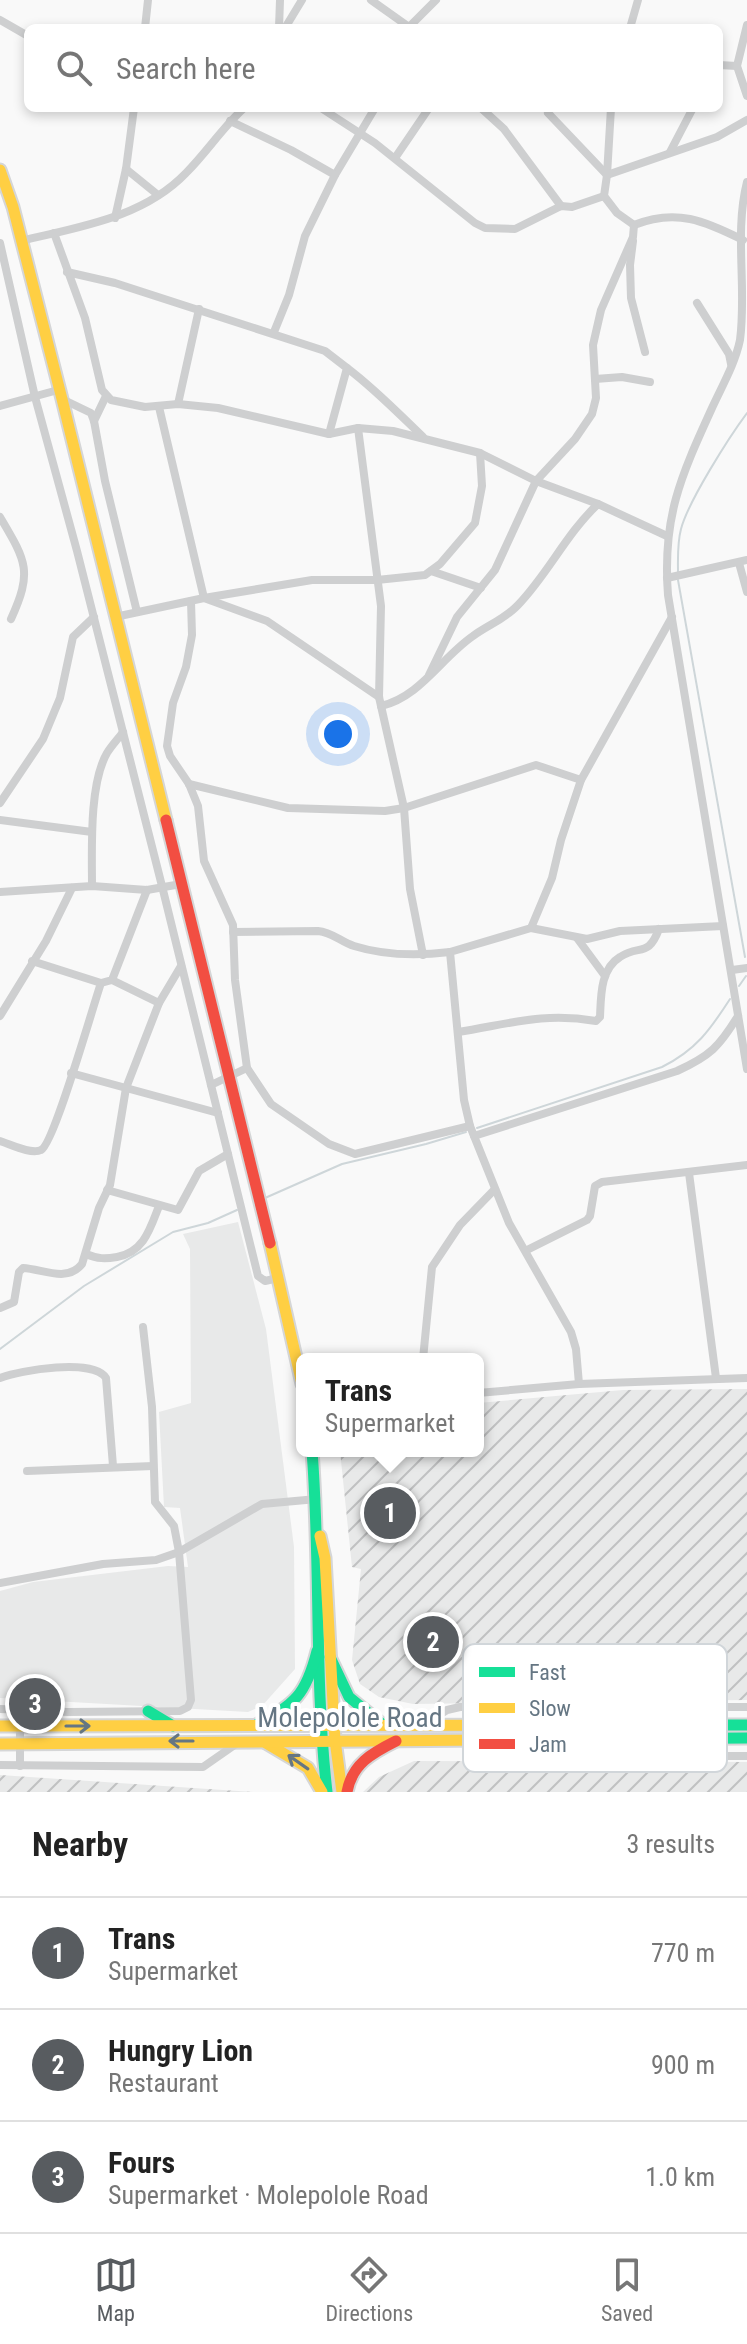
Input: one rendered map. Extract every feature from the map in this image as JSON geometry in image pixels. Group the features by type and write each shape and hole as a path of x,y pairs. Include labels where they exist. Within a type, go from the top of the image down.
{"main road":[{"path":"0,170 60,395 296,1358"},
{"path":"313,1457 318,1528 317,1651 324,1792"},
{"path":"318,1528 325,1558 335,1740 344,1792"},
{"path":"254,1726 296,1703 311,1678 317,1651"},
{"path":"330,1657 349,1697 382,1724"},
{"path":"148,1711 173,1726"},
{"name":"Molepolole Road","path":"0,1726 463,1724"},
{"name":"Molepolole Road","path":"727,1725 747,1725"},
{"name":"Molepolole Road","path":"727,1738 747,1738"},
{"path":"344,1792 351,1773 360,1762 398,1740"},
{"name":"Molepolole Road","path":"0,1744 463,1741"},
{"path":"264,1743 308,1768 324,1792"}],"street":[{"path":"145,24 148,0"},
{"path":"280,0 282,24"},
{"path":"285,24 302,0"},
{"path":"371,0 404,24"},
{"path":"413,24 436,0"},
{"path":"631,24 638,0"},
{"path":"0,20 24,34"},
{"path":"747,25 737,66 747,96"},
{"path":"723,65 737,66"},
{"path":"115,218 126,169 133,112"},
{"path":"21,241 115,218 158,195 186,174 240,112"},
{"path":"327,112 395,158 485,228 515,229 561,206 572,207 604,196"},
{"path":"274,332 289,295 305,236 335,175 373,112"},
{"path":"395,158 426,112"},
{"path":"485,112 504,129 561,206"},
{"path":"611,112 604,196 617,213 634,225"},
{"path":"670,152 691,112"},
{"path":"548,113 607,175"},
{"path":"607,175 717,137 747,120"},
{"path":"230,121 335,175"},
{"path":"126,169 158,195"},
{"path":"747,182 742,202 745,311 740,340 682,473 667,536 675,576 672,617 747,1066"},
{"path":"634,225 661,217 696,219 743,240"},
{"path":"634,225 631,298 645,352"},
{"path":"54,233 85,318 106,396 123,404 218,408 329,434 358,428 424,438 480,453 536,481 598,504 667,536"},
{"path":"429,675 457,617 495,570 536,481 575,439 592,414 596,398 593,345 601,310 633,237"},
{"path":"0,243 35,397 94,617 258,1276 265,1281 278,1278"},
{"path":"67,272 115,283 325,351 376,390 424,438"},
{"path":"697,303 729,354 731,366"},
{"path":"178,404 199,309"},
{"path":"329,434 347,368"},
{"path":"595,379 622,377 650,382"},
{"path":"0,406 35,397 60,395 91,413 137,612"},
{"path":"94,421 106,396"},
{"path":"159,407 204,598"},
{"path":"358,428 381,606 380,701 404,808 410,889 423,955"},
{"path":"115,617 312,580 421,576 431,571 475,523 482,486 480,453"},
{"path":"204,598 267,621 380,701 402,699 472,637 504,618 519,604 571,532 598,504"},
{"path":"0,517 26,570 21,597 11,619"},
{"path":"675,576 743,562 747,592"},
{"path":"431,571 481,588"},
{"path":"191,601 192,635 186,667 173,703 167,746 198,806 204,861 231,920 235,980 247,1068 271,1104 329,1144 355,1154 472,1131 677,1071 702,1060 718,1047 739,1016"},
{"path":"0,803 48,730 60,698 73,637 94,617"},
{"path":"531,928 552,878 581,780 672,617"},
{"path":"92,886 92,832 102,766 107,753 123,732"},
{"path":"189,784 288,808 385,811 404,808 536,765 581,780"},
{"path":"0,820 92,832"},
{"path":"0,892 92,886 147,890 181,884"},
{"path":"0,1016 50,934 72,888"},
{"path":"112,980 147,890"},
{"path":"233,932 327,932 362,948 423,955 450,952 531,928 592,939 620,931 723,926"},
{"path":"458,1032 557,1016 596,1021 600,1017 605,976 618,957 649,948 654,944 659,929"},
{"path":"577,938 605,976"},
{"path":"450,952 464,1100 472,1131 509,1223 571,1332 579,1384"},
{"path":"32,961 101,983 112,980 159,1003"},
{"path":"0,1308 14,1302 20,1270 26,1268 61,1275 80,1268 107,1190 126,1088 159,1003 181,966"},
{"path":"732,970 747,968"},
{"path":"0,1141 30,1150 44,1148 58,1119 101,983"},
{"path":"211,1085 247,1068"},
{"path":"71,1073 218,1113"},
{"path":"107,1190 178,1210 199,1171 228,1154"},
{"path":"527,1250 587,1220 595,1186 602,1182 747,1165"},
{"path":"689,1173 716,1378"},
{"path":"424,1353 432,1267 460,1225 495,1189"},
{"path":"86,1254 101,1259 136,1250 148,1234 159,1206"},
{"path":"0,1709 180,1711 188,1707 191,1700 179,1552 174,1526 155,1502 152,1407 143,1327"},
{"path":"0,1378 19,1371 92,1368 101,1371 106,1378 113,1466"},
{"path":"484,1392 579,1384 747,1378"},
{"path":"27,1471 153,1466"},
{"path":"0,1583 103,1564 156,1560 179,1552 262,1504 317,1499"},
{"path":"425,1724 447,1710 463,1707"},
{"path":"20,1710 20,1766"},
{"path":"0,1765 203,1767 240,1741"}],"shaded area":[{"path":"238,1222 266,1329 294,1547 295,1669 262,1706 248,1712 0,1698 0,1591 33,1582 168,1566 188,1567 180,1508 164,1507 159,1412 191,1403 190,1249 183,1234"},
{"path":"747,1389 747,1700 727,1700 727,1644 463,1644 463,1703 413,1704 379,1697 360,1684 352,1660 361,1569 352,1567 341,1457 484,1457 484,1402 623,1390"},
{"path":"414,1761 463,1761 463,1772 727,1772 727,1762 747,1762 747,1792 363,1792 379,1777"},
{"path":"0,1775 253,1792 0,1792"}],"waterway":[{"path":"678,574 679,540 685,517 710,470 747,413"},
{"path":"678,580 745,957"},
{"path":"739,986 746,976"},
{"path":"477,1128 662,1067 684,1054 701,1038 730,999"},
{"path":"265,1198 342,1164 466,1132"},
{"path":"0,1349 84,1286 173,1232 208,1223 237,1210"}],"traffic: fast":[{"path":"312,1457 320,1707 327,1792"},
{"path":"256,1725 297,1697 308,1678 317,1651"},
{"path":"330,1657 349,1697 382,1724"},
{"path":"148,1711 173,1726"},
{"path":"727,1725 747,1725"},
{"path":"727,1738 747,1738"}],"traffic: slow":[{"path":"0,170 13,207 166,820"},
{"path":"270,1243 296,1358"},
{"path":"320,1536 325,1558 335,1740 342,1792"},
{"path":"0,1726 463,1725"},
{"path":"0,1744 463,1740"},
{"path":"266,1743 308,1768 322,1792"}],"traffic: jam":[{"path":"166,820 270,1243"},
{"path":"347,1792 358,1767 371,1755 396,1741"}],"place":[{"name":"Trans","path":"390,1513"},
{"name":"Hungry Lion","path":"433,1642"},
{"name":"Fours","path":"35,1704"}]}
